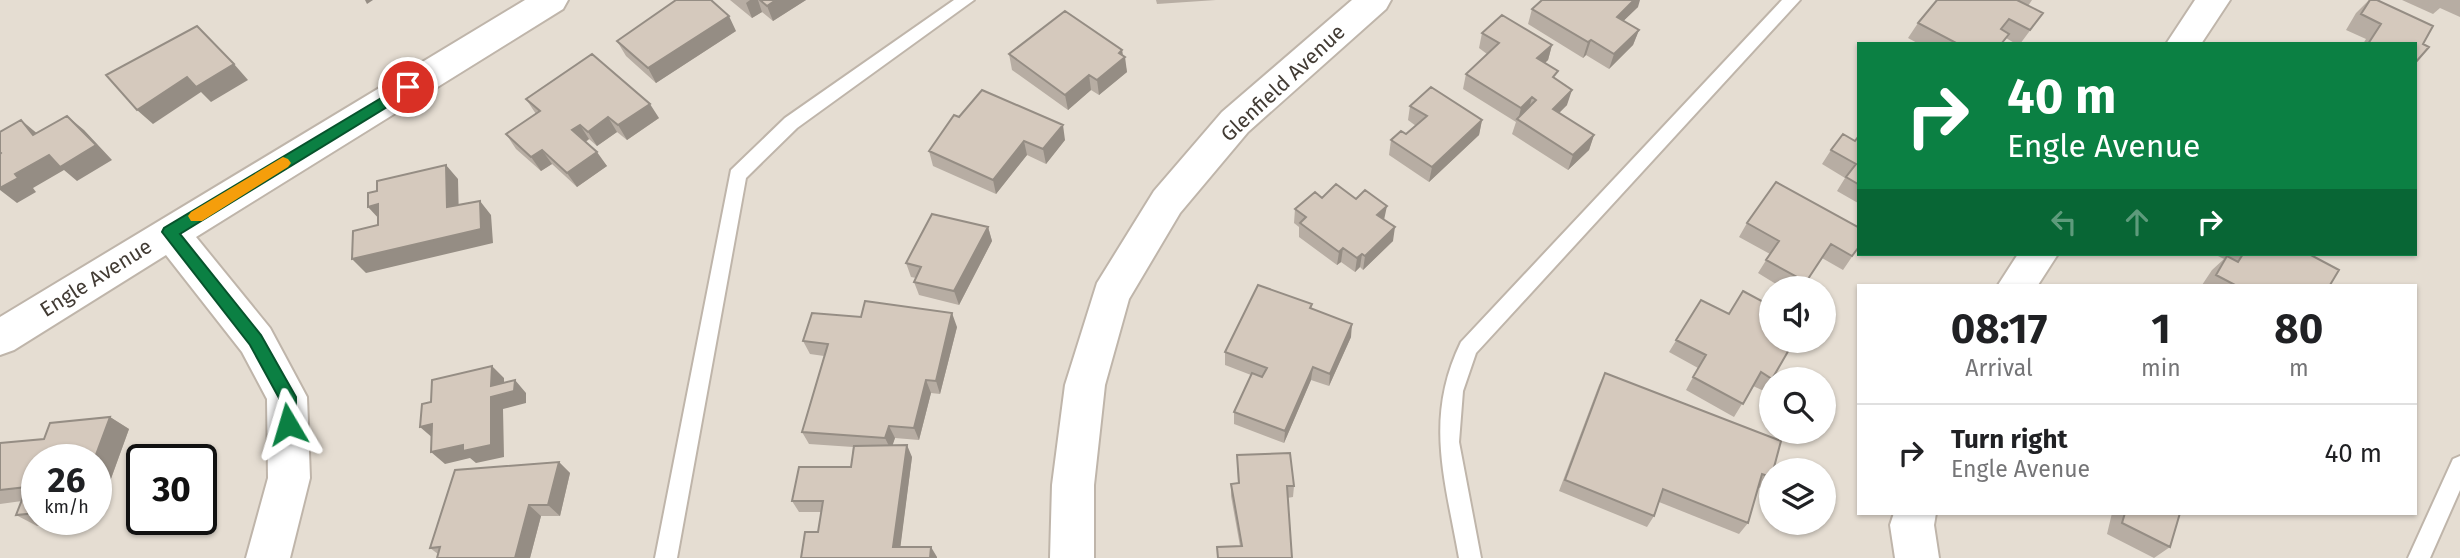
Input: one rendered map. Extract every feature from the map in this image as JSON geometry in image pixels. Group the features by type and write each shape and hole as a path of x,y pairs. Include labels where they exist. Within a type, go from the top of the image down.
{"street":[{"name":"Engle Avenue","path":"0,338 551,0"},
{"name":"Glenfield Avenue","path":"1072,558 1073,485 1085,385 1111,295 1167,202 1236,122 1374,0"},
{"path":"2184,42 2213,0"},
{"path":"170,232 256,340 287,397 289,478 268,558"},
{"path":"2018,284 2038,256"},
{"path":"1914,515 1912,525 1917,558"}],"lane":[{"path":"666,558 737,175 791,123 966,0"},
{"path":"1470,558 1449,442 1453,391 1468,348 1792,0"},
{"path":"2419,558 2460,466"}],"shaded area":[{"path":"0,0 2460,0 2460,558 0,558"}],"building":[{"path":"676,0 711,0 729,16 648,68 617,41"},
{"path":"760,0 776,0 767,6"},
{"path":"1542,0 1634,0 1617,17 1639,30 1614,54 1532,9"},
{"path":"1937,0 2017,0 2043,13 2030,30 2009,19 2001,29 2009,34 2003,42 1954,42 1918,23"},
{"path":"2370,0 2377,0 2433,26 2423,44 2429,47 2417,61 2417,42 2369,42 2381,24 2361,14"},
{"path":"1065,11 1122,50 1119,53 1125,57 1097,80 1089,75 1065,95 1009,54"},
{"path":"1502,15 1552,45 1537,58 1558,71 1553,77 1572,90 1553,109 1594,135 1573,155 1517,119 1536,100 1532,97 1521,108 1466,74 1499,43 1482,33"},
{"path":"197,26 234,64 196,87 187,77 137,110 106,75"},
{"path":"592,54 650,104 618,125 608,117 588,132 580,125 572,130 597,152 567,173 542,150 531,157 506,134 540,111 526,99"},
{"path":"1431,87 1482,120 1432,167 1391,140 1401,131 1406,134 1427,116 1410,106"},
{"path":"982,90 1063,125 1043,149 1024,141 993,180 929,151 954,115 959,117"},
{"path":"67,116 96,145 60,167 49,155 15,174 18,178 0,188 0,132 21,120 33,135"},
{"path":"1843,134 1855,141 1857,138 1857,183 1846,177 1856,164 1831,150"},
{"path":"446,165 447,207 480,201 481,229 352,259 353,231 378,225 378,204 368,207 368,193 377,191 377,181"},
{"path":"1776,182 1857,226 1857,249 1852,256 1831,244 1810,276 1795,276 1766,260 1779,241 1747,223"},
{"path":"1336,184 1356,199 1365,190 1387,206 1377,215 1395,227 1365,256 1362,254 1357,258 1343,248 1339,252 1300,223 1306,217 1295,209 1315,192 1322,198"},
{"path":"932,214 988,227 954,291 914,282 921,267 906,263"},
{"path":"2227,256 2238,262 2242,256 2313,256 2339,270 2331,284 2233,284 2216,275"},
{"path":"1258,285 1312,304 1310,308 1352,324 1330,374 1313,367 1285,431 1234,412 1252,373 1262,377 1267,368 1225,352"},
{"path":"1743,291 1759,300 1759,353 1787,353 1779,367 1759,367 1759,376 1743,404 1693,377 1706,355 1676,340 1701,300 1729,314"},
{"path":"865,301 952,313 936,381 926,380 914,428 889,426 885,438 802,432 828,344 803,341 812,313 861,317"},
{"path":"492,366 491,386 515,380 514,391 491,397 491,445 463,451 463,445 431,452 432,424 420,427 422,404 431,402 432,380"},
{"path":"1605,373 1759,432 1759,444 1780,444 1776,458 1759,458 1759,484 1748,523 1663,489 1654,516 1565,480"},
{"path":"110,417 100,444 21,444 21,488 0,490 0,443 44,439 50,423"},
{"path":"907,445 893,547 931,547 930,558 801,558 805,532 818,532 823,501 792,501 799,467 851,467 854,446"},
{"path":"1290,453 1294,486 1287,486 1292,558 1218,558 1217,547 1242,546 1231,484 1239,483 1237,455"},
{"path":"559,462 548,505 529,505 515,558 437,558 440,547 430,548 455,470"},
{"path":"21,502 21,515 16,515"},
{"path":"2124,515 2179,515 2170,547 2122,523"}],"slow traffic":[{"path":"196,216 283,163"}],"route":[{"path":"288,424 287,397 256,340 170,232 408,87"}]}
